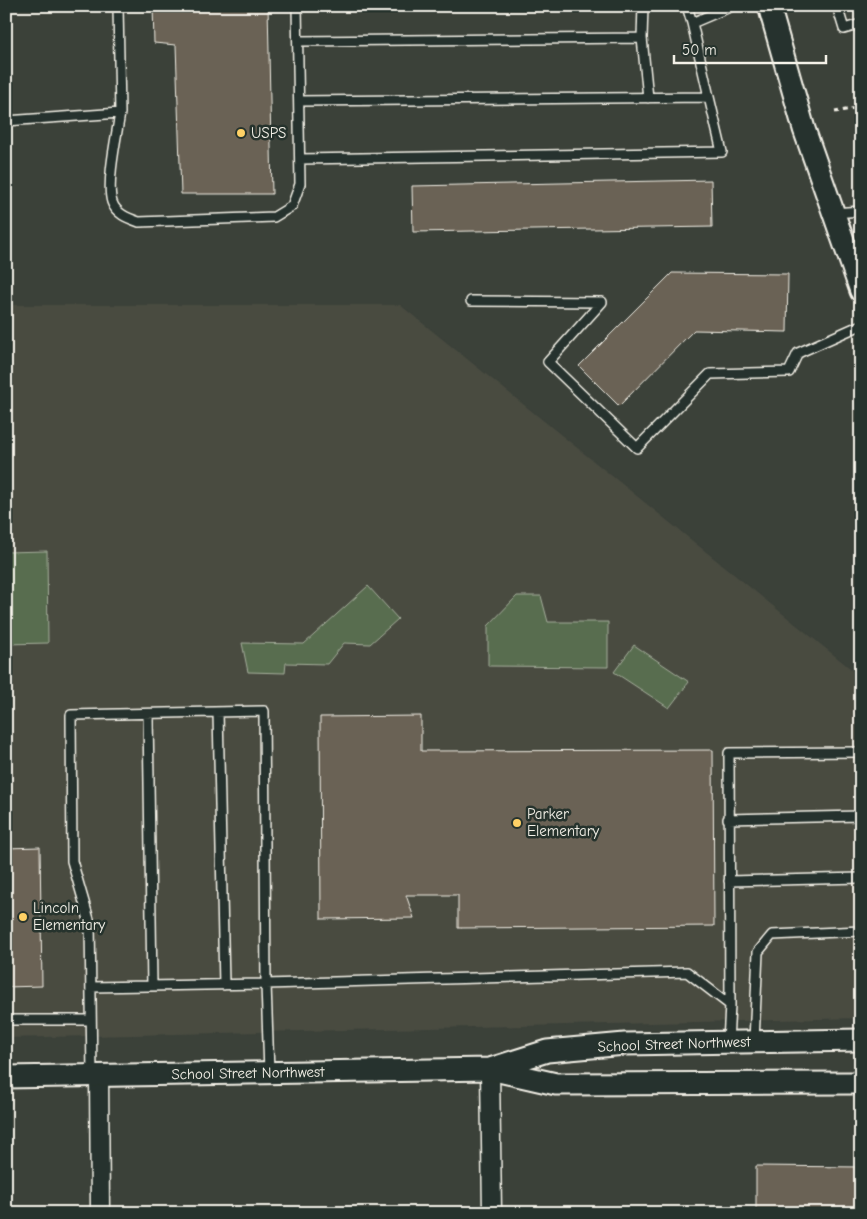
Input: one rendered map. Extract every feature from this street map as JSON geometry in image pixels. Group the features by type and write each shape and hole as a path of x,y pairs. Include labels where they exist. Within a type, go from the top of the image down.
{"street":[{"path":"769,6 804,129 861,291"},
{"name":"School Street Northwest","path":"490,1069 547,1051 625,1044 861,1040"},
{"path":"490,1069 492,1213"},
{"name":"School Street Northwest","path":"6,1077 490,1069 556,1084 861,1083"},
{"path":"96,1075 100,1213"}],"lane":[{"path":"118,6 120,113 111,178 112,202 123,216 139,222 274,217 292,206 300,184 297,6"},
{"path":"643,6 642,38 648,98"},
{"path":"300,159 722,152 687,6"},
{"path":"692,23 732,6"},
{"path":"836,6 844,29 861,24"},
{"path":"298,41 642,38"},
{"path":"299,101 709,97"},
{"path":"6,121 120,113"},
{"path":"834,213 861,211"},
{"path":"472,301 602,302 548,362 637,448 710,374 789,372 798,353 861,325"},
{"path":"96,1075 91,1020 90,923 72,861 71,715 148,715 264,711 266,984 269,1072"},
{"path":"218,712 224,984"},
{"path":"148,715 152,986"},
{"path":"728,1042 730,1005 729,753 861,752"},
{"path":"728,819 861,816"},
{"path":"729,881 861,878"},
{"path":"754,1042 758,952 772,935 861,931"},
{"path":"91,987 687,972 730,1005"},
{"path":"6,1020 91,1020"}],"path":[{"path":"835,112 861,107"}],"shaded area":[{"path":"6,305 400,305 861,677 861,1018 6,1038"}],"green space":[{"path":"47,551 48,643 6,644 6,552"},
{"path":"368,586 398,619 370,644 344,643 327,664 286,663 285,673 248,672 242,643 304,644"},
{"path":"517,596 541,596 548,622 608,622 608,667 488,666 488,626"},
{"path":"634,645 689,682 669,708 614,672"}],"building":[{"path":"153,6 268,6 272,194 181,194 176,45 154,43"},
{"path":"711,180 712,227 413,232 412,186"},
{"path":"672,273 788,274 787,332 694,330 619,406 579,366"},
{"name":"Parker Elementary","path":"421,716 421,751 713,750 714,926 458,928 458,895 406,895 414,918 321,919 320,717"},
{"name":"Lincoln Elementary","path":"40,847 42,986 6,987 6,848"},
{"path":"756,1166 861,1167 861,1213 756,1213"}],"place":[{"name":"USPS","path":"241,133"},
{"name":"Parker Elementary","path":"517,823"},
{"name":"Lincoln Elementary","path":"23,917"}]}
